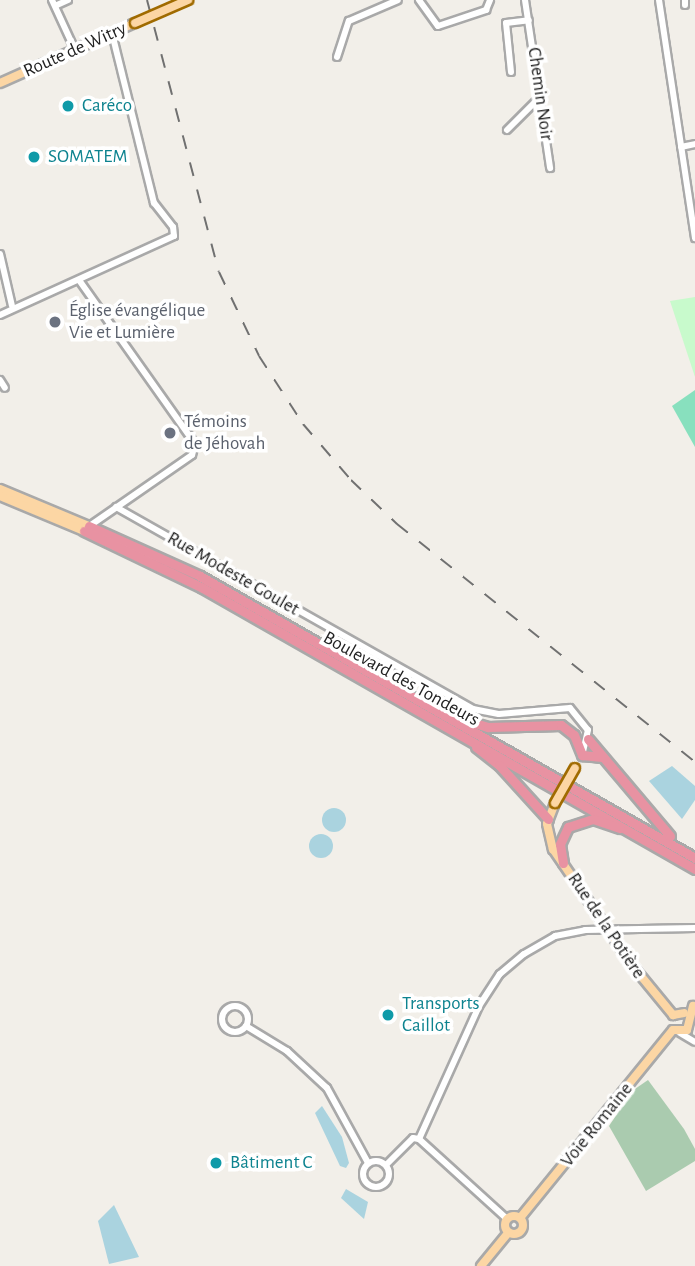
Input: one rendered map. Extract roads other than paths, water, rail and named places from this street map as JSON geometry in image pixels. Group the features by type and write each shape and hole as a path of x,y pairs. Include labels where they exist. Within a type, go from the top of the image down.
{"highway":[{"name":"Boulevard des Tondeurs","path":"87,528 176,564 322,644 693,864"},
{"name":"Boulevard des Tondeurs","path":"87,528 159,564 693,864"},
{"path":"322,644 480,725 561,725 574,735 582,755 602,757"},
{"path":"410,705 499,765 548,819"},
{"path":"588,739 622,776 656,825 695,852"},
{"path":"563,863 562,836 577,822 593,819 693,864"}],"main road":[{"name":"Route de Witry","path":"0,83 188,0"},
{"path":"0,489 87,528"},
{"path":"0,496 87,528"},
{"path":"548,819 582,755"},
{"name":"Rue de la Potière","path":"548,819 548,832 563,863 673,1015"},
{"path":"677,1031 673,1015 688,1019 694,1005"},
{"name":"Voie Romaine","path":"508,1233 521,1232 520,1218 688,1019"},
{"path":"481,1266 508,1233 507,1219 520,1218"}],"street":[{"path":"68,0 54,3 75,50"},
{"path":"337,57 349,21 398,0"},
{"path":"419,0 438,26 486,10 490,0"},
{"name":"Chemin Noir","path":"524,0 541,96 550,168"},
{"path":"659,0 695,238"},
{"name":"Chemin Noir","path":"511,72 506,23 528,20"},
{"path":"0,315 12,306 79,280 174,236 173,227 154,203 112,33"},
{"path":"507,130 541,96"},
{"path":"681,147 695,144"},
{"path":"0,254 12,306"},
{"path":"79,280 195,444 192,455 87,528"},
{"path":"0,380 5,388"},
{"name":"Rue Modeste Goulet","path":"116,508 473,709 499,714 570,708 585,722 588,739"},
{"path":"582,755 588,739"},
{"path":"419,1139 479,1006 500,974 555,936 609,930 695,928"},
{"path":"246,1026 233,1032 225,1028 223,1011 242,1008 246,1026 287,1051 327,1088 368,1163 363,1176 373,1187 386,1183 386,1165 413,1138 419,1139 507,1219"},
{"path":"688,1019 694,1042"},
{"path":"677,1031 694,1042"},
{"path":"368,1163 386,1165"}],"water":[{"path":"672,766 695,786 695,800 682,819 649,781"},
{"path":"334,808 345,815 346,820 339,831 334,832 323,825 322,820 329,809"},
{"path":"321,834 329,838 333,846 329,854 321,858 313,854 309,846 313,838"},
{"path":"322,1106 342,1137 349,1163 346,1168 340,1166 315,1113"},
{"path":"346,1189 368,1202 364,1219 341,1198"},
{"path":"114,1205 139,1257 109,1264 98,1221"}],"railway":[{"path":"147,0 219,272 259,356 303,424 351,480 397,524 695,762"}],"place":[{"name":"Caréco","path":"68,106"},
{"name":"SOMATEM","path":"34,157"},
{"name":"Église évangélique Vie et Lumière","path":"55,322"},
{"name":"Témoins de Jéhovah","path":"170,433"},
{"name":"Transports Caillot","path":"388,1015"},
{"name":"Bâtiment C","path":"216,1163"}]}
